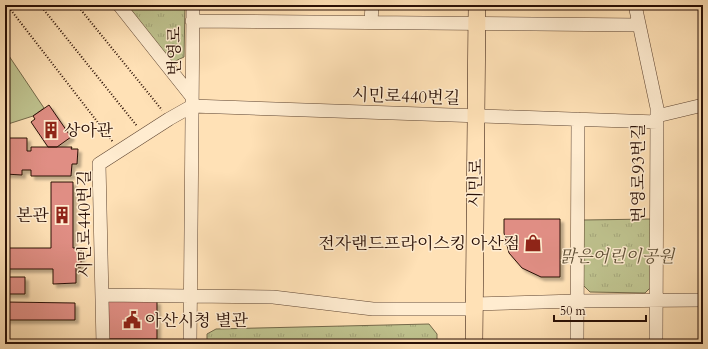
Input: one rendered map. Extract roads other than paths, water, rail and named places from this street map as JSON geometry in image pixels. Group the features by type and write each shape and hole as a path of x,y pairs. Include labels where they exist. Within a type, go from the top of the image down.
{"main road":[{"name":"시민로","path":"474,344 477,5"}],"street":[{"path":"119,5 192,102 190,344"},
{"name":"번영로","path":"192,102 193,5"},
{"path":"371,22 372,5"},
{"name":"번영로93번길","path":"635,5 657,108 656,344"},
{"path":"192,21 639,25"},
{"name":"시민로440번길","path":"103,344 99,164 169,119 192,102 476,116 578,119 657,119 703,105"},
{"path":"577,344 578,119"},
{"path":"102,295 273,297 373,309 577,301 703,300"}],"place":[{"name":"상아관","path":"51,130"},
{"name":"본관","path":"62,215"},
{"name":"전자랜드프라이스킹 아산점","path":"533,243"},
{"name":"아산시청 별관","path":"132,320"}],"park label":[{"name":"맑은어린이공원","path":"617,256"}]}
